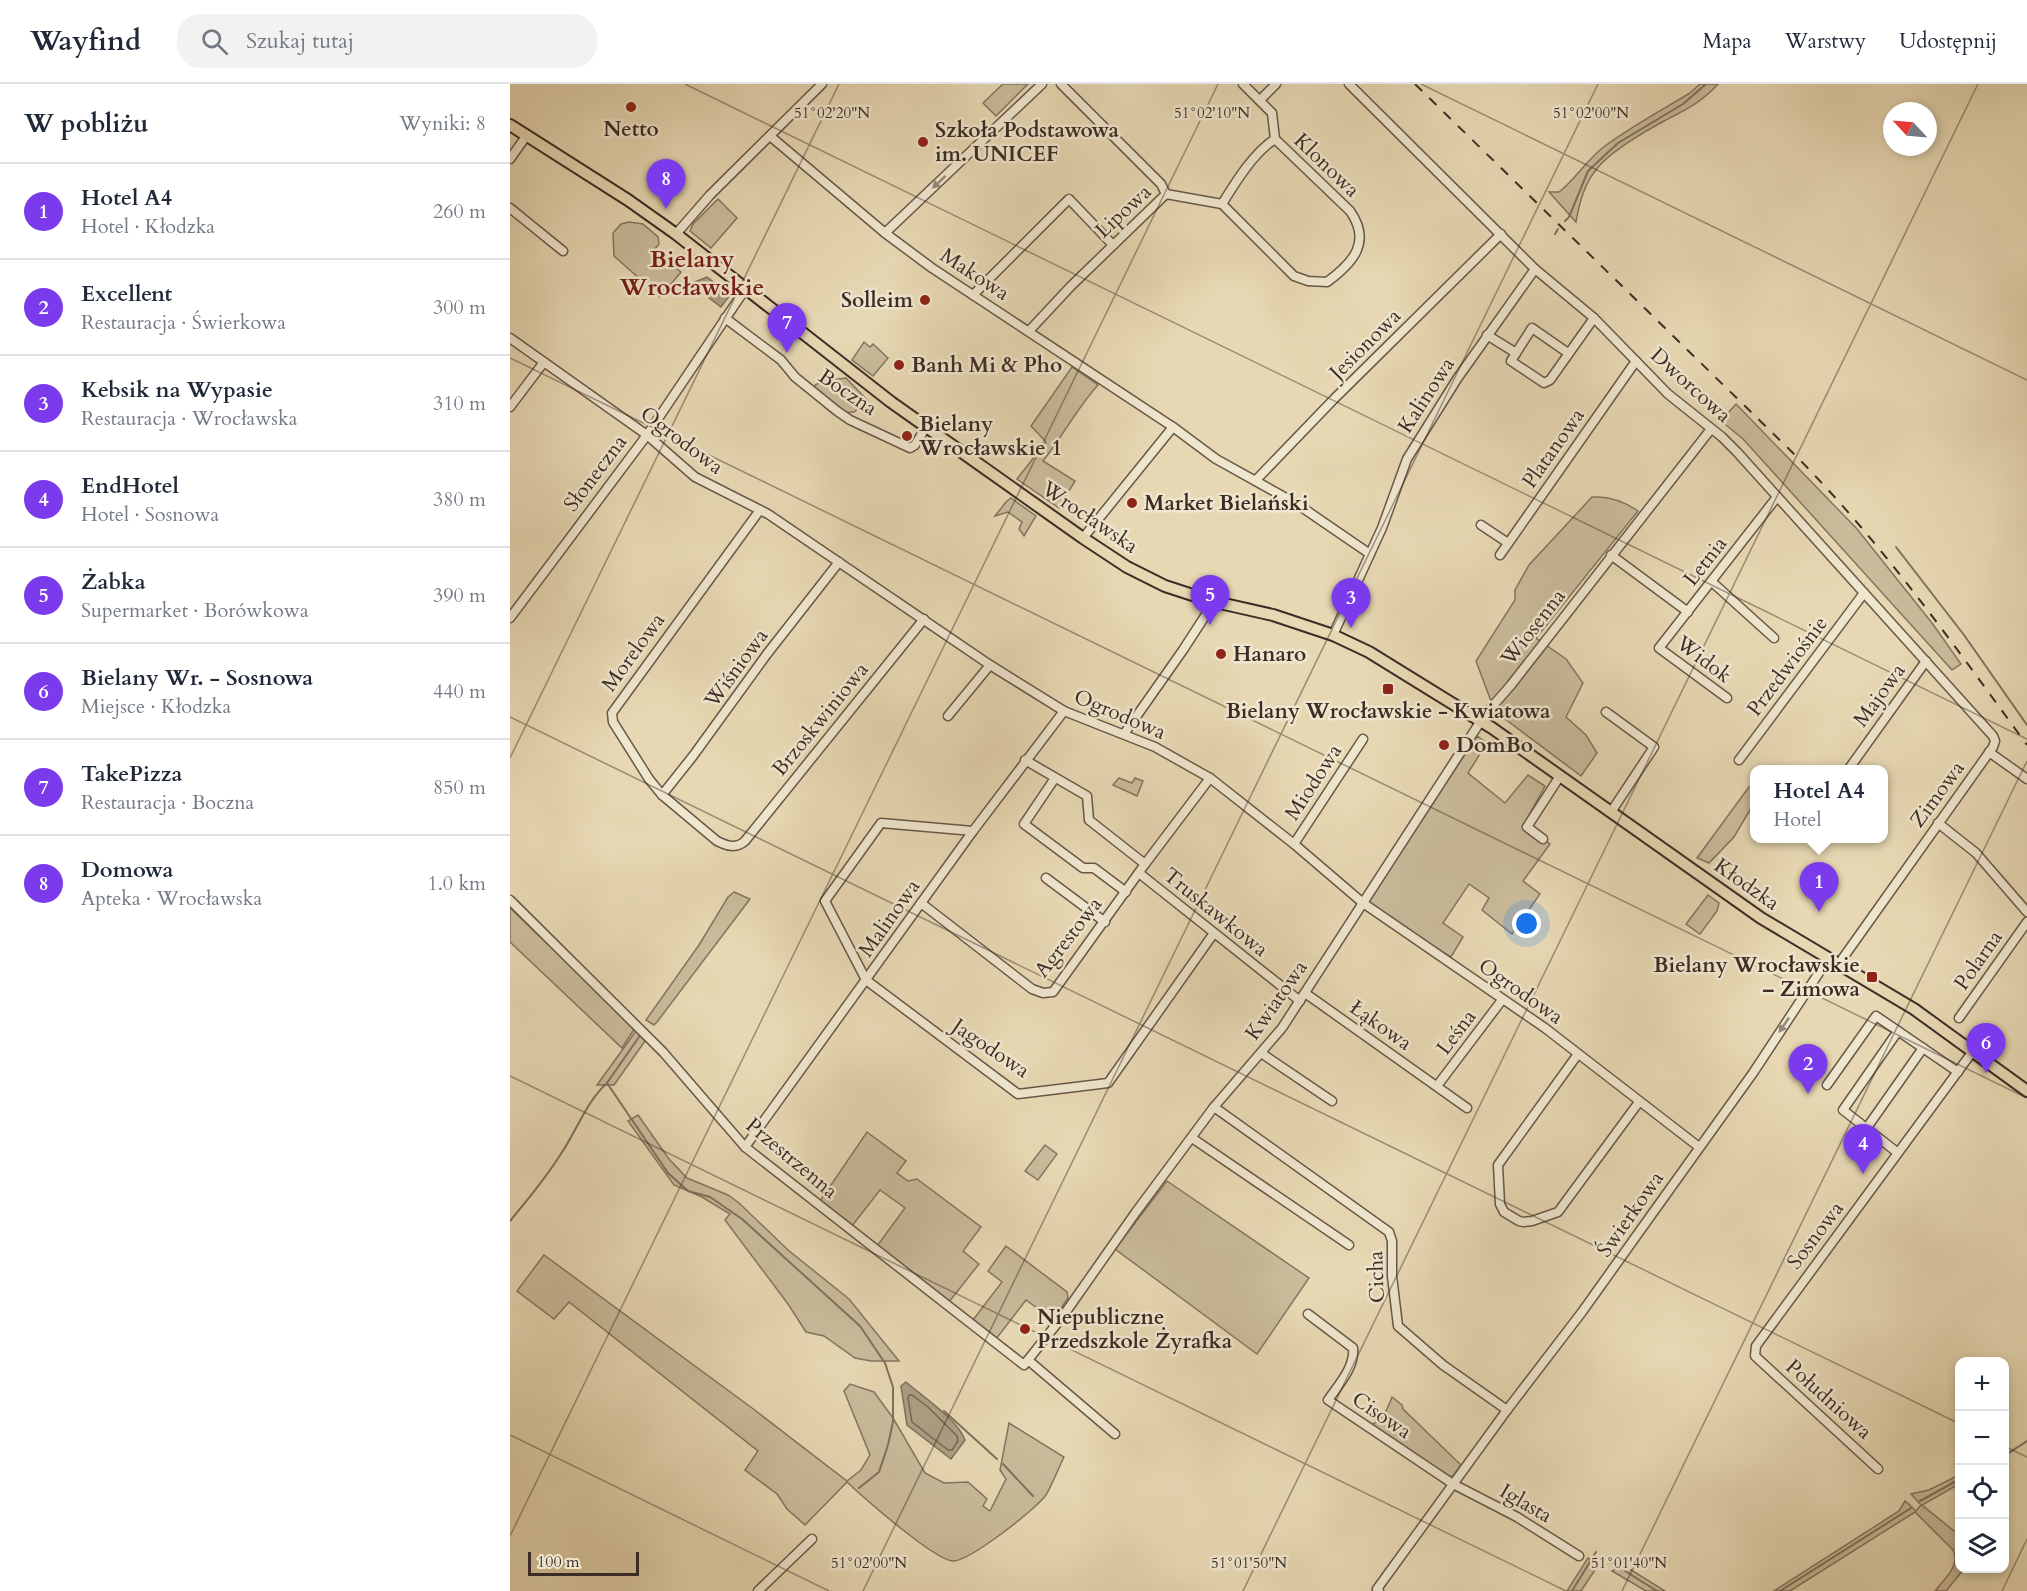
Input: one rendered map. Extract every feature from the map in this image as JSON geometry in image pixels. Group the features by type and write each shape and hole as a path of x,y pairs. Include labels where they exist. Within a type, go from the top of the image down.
{"main road":[{"name":"Wrocławska","path":"510,125 676,234 926,427 1083,538 1143,576 1211,601 1273,615 1333,635 1369,652 1481,721"},
{"name":"Kłodzka","path":"1481,721 1761,918 1914,1009 2027,1090"}],"street":[{"path":"676,234 710,195 822,84"},
{"path":"885,233 1042,84"},
{"path":"1061,84 1161,184 1166,194"},
{"path":"1222,204 1239,177 1275,139 1272,113 1244,84"},
{"path":"1261,101 1276,84"},
{"name":"Dworcowa","path":"1349,84 1535,269 1594,318 1668,394 1737,452 1990,731"},
{"path":"510,159 527,135"},
{"name":"Makowa","path":"770,136 885,233 932,268 1029,330 1173,427 1216,459 1296,504 1370,554"},
{"name":"Klonowa","path":"1222,204 1294,276 1300,279 1327,282 1339,273 1354,256 1359,245 1360,230 1357,221 1350,211 1275,139"},
{"name":"Lipowa","path":"1029,330 1166,194 1222,204"},
{"path":"973,295 1069,199 1113,245"},
{"path":"510,208 563,251"},
{"name":"Jesionowa","path":"1256,480 1501,234"},
{"name":"Kalinowa","path":"1370,554 1407,459 1487,335 1535,269"},
{"name":"Słoneczna","path":"510,618 647,435 746,288"},
{"name":"Boczna","path":"725,318 781,360 795,377 850,420 910,448 915,445 926,427"},
{"path":"1568,353 1532,328 1510,361 1545,383 1550,380 1594,318"},
{"path":"1487,335 1516,353"},
{"name":"Ogrodowa","path":"510,338 647,435 695,477 760,510 990,665 1064,711 1124,734 1181,761 1210,778 1294,844 1363,903 1578,1054 1699,1147"},
{"path":"510,407 544,362"},
{"name":"Platanowa","path":"1500,555 1636,362"},
{"path":"1083,538 1173,427"},
{"name":"Wiosenna","path":"1481,721 1712,429"},
{"name":"Letnia","path":"1659,648 1777,497"},
{"name":"Morelowa","path":"745,841 736,846 724,845 662,795 649,779 613,722 612,713 760,510"},
{"path":"1481,525 1508,543"},
{"path":"1333,635 1370,554"},
{"path":"1611,555 1688,612"},
{"name":"Wiśniowa","path":"662,795 839,562"},
{"path":"1712,582 1774,638"},
{"name":"Przedwiośnie","path":"1739,760 1864,593"},
{"path":"1124,734 1207,613 1211,601"},
{"name":"Brzoskwiniowa","path":"745,841 924,620"},
{"name":"Widok","path":"1659,648 1727,698"},
{"name":"Majowa","path":"1852,765 1926,661"},
{"path":"948,716 990,665"},
{"name":"Malinowa","path":"745,1147 973,831 1064,711"},
{"path":"1606,712 1654,747 1611,812"},
{"name":"Kwiatowa","path":"1026,1362 1084,1287 1214,1107 1282,1028 1481,721"},
{"name":"Zimowa","path":"1838,965 1989,752 1995,741 1990,731"},
{"name":"Miodowa","path":"1294,844 1363,739"},
{"path":"1989,752 2027,779"},
{"path":"1025,760 1087,796 1089,820 1145,864"},
{"path":"1543,839 1527,827 1560,776"},
{"path":"1055,778 1024,824 1083,868 1094,868 1126,892"},
{"name":"Agrestowa","path":"921,903 1032,989 1043,993 1053,992 1210,778"},
{"path":"866,980 825,901 881,823 973,831"},
{"path":"1938,823 1976,853 2027,912"},
{"name":"Truskawkowa","path":"1139,873 1300,1001"},
{"path":"1046,878 1105,922"},
{"name":"Przestrzenna","path":"510,900 663,1052 745,1147 1026,1362 1115,1434"},
{"name":"Polarna","path":"1959,1018 2027,922"},
{"name":"Jagodowa","path":"866,980 1018,1094 1108,1083 1214,933"},
{"name":"Świerkowa","path":"1378,1590 1507,1410 1582,1312 1753,1073 1828,959"},
{"name":"Łąkowa","path":"1305,993 1467,1108"},
{"name":"Leśna","path":"1437,1086 1502,1000"},
{"path":"1827,1085 1876,1016 1958,1072"},
{"path":"1898,1031 1843,1110 1898,1153"},
{"path":"1866,1129 1923,1048"},
{"name":"Sosnowa","path":"1755,1356 1756,1346 1973,1051"},
{"path":"1261,1053 1332,1101"},
{"path":"1578,1054 1498,1166 1500,1204 1504,1212 1523,1222 1558,1212 1639,1102"},
{"name":"Cicha","path":"1214,1107 1389,1232 1392,1241 1392,1276 1398,1326 1443,1365 1507,1410"},
{"path":"1192,1138 1349,1245"},
{"name":"Cisowa","path":"1308,1314 1353,1348 1354,1355 1347,1372 1328,1400 1453,1484"},
{"name":"Południowa","path":"1755,1356 1878,1469"},
{"name":"Iglasta","path":"1453,1484 1517,1517 1579,1556"},
{"path":"758,1591 812,1539"}],"shaded area":[{"path":"1003,84 1028,84 996,116 983,103"},
{"path":"1700,84 1718,84 1699,101 1637,136 1602,163 1585,188 1576,222 1549,192 1559,192 1605,146 1690,93"},
{"path":"718,199 737,218 711,248 690,231 693,224"},
{"path":"629,222 643,224 658,237 659,244 654,250 681,272 660,297 614,256 613,233 621,224"},
{"path":"864,342 870,347 873,344 888,358 873,376 852,360"},
{"path":"1072,367 1098,385 1043,461 1075,481 1059,508 1017,479 1046,442 1031,426"},
{"path":"846,378 868,401 854,412 833,414 811,395 815,385 823,381"},
{"path":"1736,404 1857,529 1932,623 1961,664 1952,670 1743,439 1721,421"},
{"path":"1592,497 1616,500 1638,511 1536,638 1566,659 1583,683 1566,717 1586,735 1597,753 1581,776 1505,719 1506,712 1491,701 1476,661 1515,600 1515,590 1529,565"},
{"path":"1011,498 1036,516 1024,536 1019,529 1022,522 1008,512 995,516"},
{"path":"1477,736 1487,743 1468,773 1505,803 1528,775 1545,786 1523,826 1550,844 1523,881 1540,894 1512,934 1482,910 1489,898 1469,884 1443,923 1463,937 1451,957 1366,905"},
{"path":"1119,778 1132,783 1135,778 1143,781 1137,796 1113,785"},
{"path":"1749,787 1750,810 1734,837 1709,863 1697,858"},
{"path":"734,892 750,899 657,1022 654,1025 646,1020 699,945 728,897"},
{"path":"1708,895 1719,903 1717,911 1700,934 1686,924"},
{"path":"510,908 635,1028 622,1048 510,942"},
{"path":"636,1031 645,1041 614,1085 597,1085"},
{"path":"638,1115 669,1159 687,1178 728,1195 739,1203 788,1250 849,1299 899,1361 871,1361 855,1358 824,1336 806,1332 788,1304 725,1220 730,1214 702,1197 674,1185 628,1121"},
{"path":"867,1132 906,1161 897,1173 908,1181 917,1179 981,1227 963,1251 979,1264 949,1302 877,1246 905,1208 880,1190 852,1226 820,1201"},
{"path":"1045,1145 1057,1154 1038,1180 1025,1171"},
{"path":"1167,1181 1309,1278 1257,1354 1115,1249"},
{"path":"1006,1246 1067,1292 1068,1298 1053,1320 1026,1300 996,1339 973,1320 1002,1282 988,1271"},
{"path":"544,1255 847,1481 861,1470 870,1455 844,1391 850,1384 874,1392 893,1418 925,1473 944,1483 968,1482 987,1499 983,1506 990,1511 1006,1479 1000,1470 1009,1423 1064,1457 1049,1490 1040,1502 987,1544 961,1559 953,1561 944,1558 915,1540 847,1482 805,1525 787,1509 777,1494 745,1470 758,1451 569,1302 554,1319 517,1291"},
{"path":"1392,1397 1461,1465 1453,1476 1446,1476 1370,1425 1381,1418"},
{"path":"1955,1477 1955,1486 1922,1505 1955,1532 1955,1556 1953,1550 1915,1512 1790,1591 1774,1591 1899,1511 1905,1501 1916,1511 1921,1505 1911,1494 1929,1490"},
{"path":"1588,1558 1599,1564 1581,1591 1567,1591"},
{"path":"1955,1561 1955,1573 1961,1573 1946,1591 1935,1591 1947,1577"},
{"path":"1623,1565 1665,1591 1646,1591 1612,1571"}],"water":[{"path":"707,277 730,295 721,307 692,285"},
{"path":"906,1382 930,1401 961,1432 965,1440 951,1459 907,1425 901,1386"}],"waterway":[{"path":"1565,221 1569,217 1588,171 1618,143 1683,104 1706,84"},
{"path":"1555,234 1558,229"},
{"path":"1896,547 1964,635 2027,725"},
{"path":"641,1034 607,1083 668,1173 688,1191 710,1197 742,1219 860,1326 885,1363 893,1387 893,1422 879,1472 859,1488"},
{"path":"510,1221 551,1168 589,1106 607,1083"},
{"path":"944,1411 997,1459"},
{"path":"2009,1453 2027,1441"},
{"path":"1003,1464 1033,1496"},
{"path":"1920,1501 1955,1482"},
{"path":"1780,1591 1911,1508"},
{"path":"1572,1591 1596,1552"},
{"path":"1606,1559 1657,1591"}],"railway":[{"path":"1415,84 1825,486 1915,594 2027,745"}],"place":[{"name":"Netto","path":"631,107"},
{"name":"Szkoła Podstawowa im. UNICEF","path":"923,142"},
{"name":"Domowa","path":"666,209"},
{"name":"Solleim","path":"925,300"},
{"name":"TakePizza","path":"787,353"},
{"name":"Banh Mi & Pho","path":"899,365"},
{"name":"Bielany Wrocławskie 1","path":"907,436"},
{"name":"Market Bielański","path":"1132,503"},
{"name":"Żabka","path":"1210,625"},
{"name":"Kebsik na Wypasie","path":"1351,628"},
{"name":"Hanaro","path":"1221,654"},
{"name":"Bielany Wrocławskie - Kwiatowa","path":"1388,689"},
{"name":"DomBo","path":"1444,745"},
{"name":"Hotel A4","path":"1819,912"},
{"name":"Bielany Wrocławskie – Zimowa","path":"1872,977"},
{"name":"Bielany Wr. - Sosnowa","path":"1986,1073"},
{"name":"Excellent","path":"1808,1094"},
{"name":"EndHotel","path":"1863,1174"},
{"name":"Niepubliczne Przedszkole Żyrafka","path":"1025,1329"}],"district":[{"name":"Bielany Wrocławskie","path":"692,273"}]}
